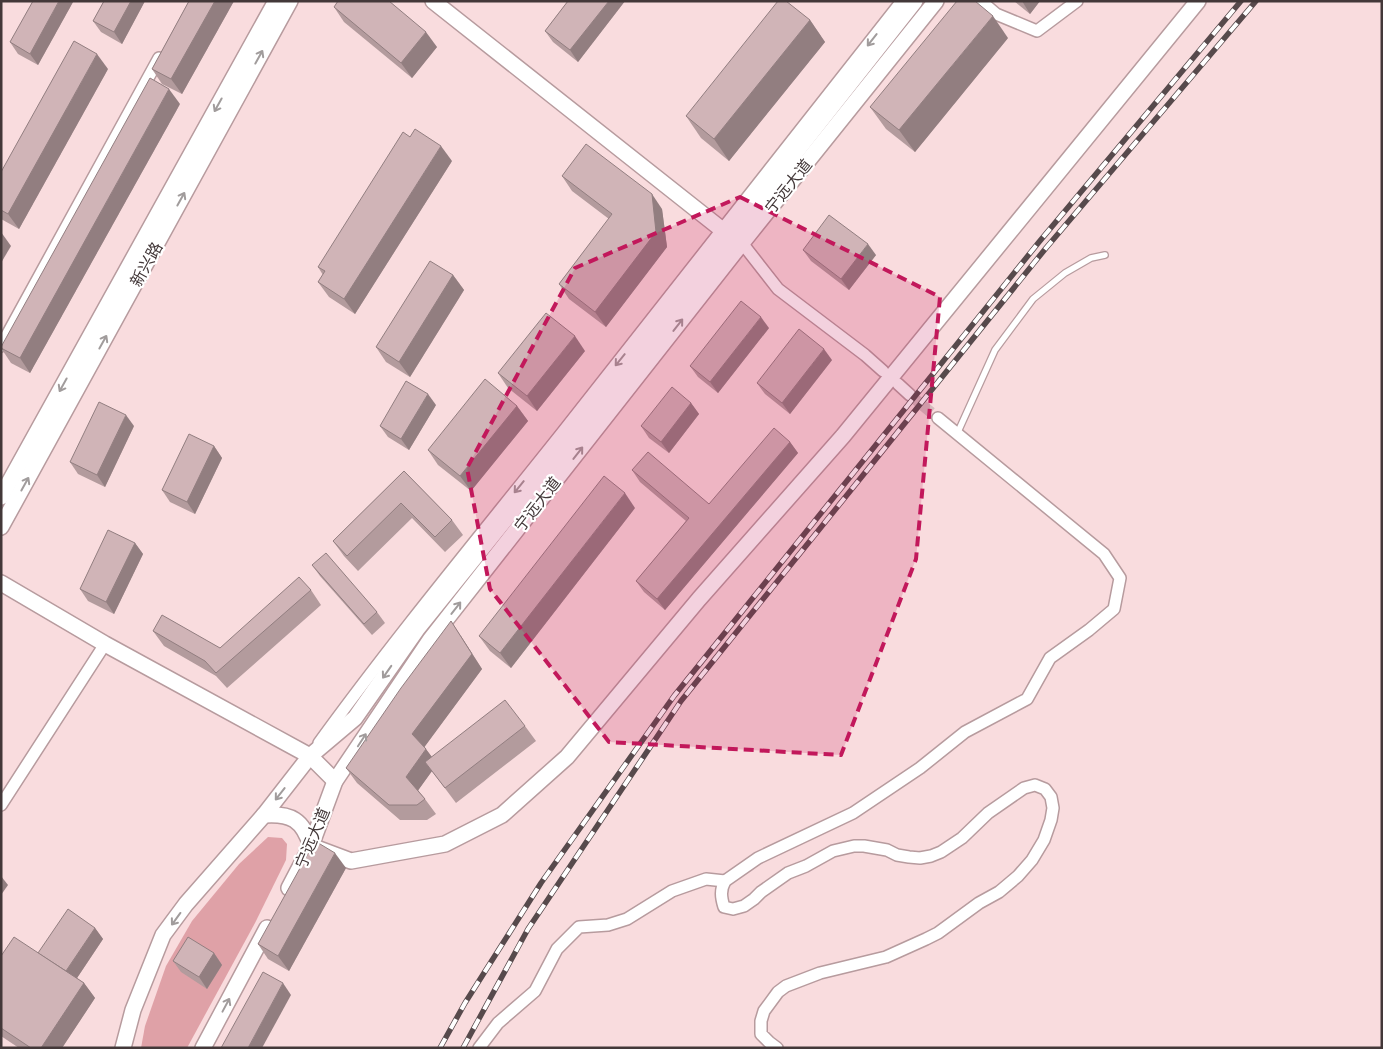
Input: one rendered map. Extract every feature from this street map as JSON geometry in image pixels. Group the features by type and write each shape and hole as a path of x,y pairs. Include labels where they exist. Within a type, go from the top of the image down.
{"main road":[{"name":"新兴路","path":"1,496 276,1"},
{"name":"新兴路","path":"1,527 290,1"},
{"path":"434,1 732,236"},
{"name":"宁远大道","path":"123,1048 133,1010 164,935 186,904 264,814 310,756 355,718 418,628 732,236 915,1"},
{"name":"宁远大道","path":"283,898 311,846 335,781 430,640 732,236 936,1"},
{"path":"264,814 277,814 289,817 300,824 308,834 311,846 351,861 445,844 502,815 567,757 699,599 843,436 1198,1"},
{"path":"1,583 105,644 310,756 335,781"},
{"path":"202,1048 274,916"}],"street":[{"name":"宁远大道","path":"732,236 902,1"},
{"path":"981,1 996,14 1036,31 1077,1"},
{"path":"1,346 166,44"},
{"path":"732,236 778,289 865,355 883,371"},
{"path":"898,384 910,395"},
{"path":"777,1048 762,1034 761,1021 764,1011 778,992 786,986 820,973 886,957 926,939 938,933 979,903 999,892 1018,876 1032,860 1044,840 1053,808 1051,797 1044,789 1035,785 1024,788 988,813 962,838 941,852 931,856 909,857 897,855 887,850 864,846 854,846 833,851 806,866 788,873 744,906 733,909 724,907 721,897 722,886 725,881 758,858 853,813 920,768 965,732 1027,699 1050,658 1089,630 1114,608 1120,578 1104,554 938,418"},
{"path":"1,806 105,644"},
{"path":"479,1048 498,1023 535,991 557,949 579,928 608,925 628,919 672,891 706,879 725,881"}],"lane":[{"path":"957,434 995,350 1033,299 1065,273 1091,258 1105,255"}],"highlighted area":[{"path":"740,197 940,297 916,559 841,755 609,742 490,589 467,468 575,268"}],"shaded area":[{"path":"268,837 282,838 287,844 286,860 255,923 187,1048 141,1048 145,1026 166,966 192,921 239,864"}],"building":[{"path":"33,1 59,1 30,54 10,42"},
{"path":"104,1 131,1 114,32 93,21"},
{"path":"189,1 215,1 171,79 152,69"},
{"path":"338,1 389,1 426,32 401,63 334,7"},
{"path":"568,1 609,1 570,50 545,31"},
{"path":"778,1 786,1 810,20 714,139 686,116"},
{"path":"957,1 975,1 993,16 899,130 870,107"},
{"path":"74,41 97,54 8,214 1,210 1,172"},
{"path":"150,78 169,89 20,358 1,347"},
{"path":"415,129 441,146 344,299 318,282 325,271 318,267 403,132 410,137"},
{"path":"586,144 652,194 656,232 595,312 559,284 612,214 562,176"},
{"path":"829,215 868,244 841,279 803,250"},
{"path":"430,261 453,275 399,362 376,347"},
{"path":"741,301 761,317 710,382 690,366"},
{"path":"546,313 575,336 527,396 498,373"},
{"path":"799,329 824,349 782,403 757,383"},
{"path":"485,379 517,406 460,476 428,450"},
{"path":"406,381 428,394 401,439 380,426"},
{"path":"672,387 691,403 661,442 641,426"},
{"path":"99,402 126,415 97,475 70,462"},
{"path":"774,428 790,442 657,599 636,581 689,518 632,470 648,452 709,504"},
{"path":"189,434 214,446 187,502 162,490"},
{"path":"404,471 452,520 435,537 401,503 347,556 333,541"},
{"path":"604,476 625,493 500,653 479,636"},
{"path":"108,530 135,543 106,602 80,589"},
{"path":"326,553 377,612 364,624 312,565"},
{"path":"299,577 311,590 216,673 205,661 153,631 162,615 220,648"},
{"path":"451,621 472,654 412,734 426,749 406,777 425,799 417,805 389,805 346,768 401,688"},
{"path":"505,700 525,726 445,788 425,762"},
{"path":"315,841 335,853 278,956 258,944"},
{"path":"68,909 95,928 66,971 38,953"},
{"path":"14,937 84,983 41,1048 31,1048 1,1028 1,956"},
{"path":"188,937 214,953 199,977 173,961"},
{"path":"263,972 283,983 248,1048 221,1048"}],"tunnel":[{"path":"910,395 938,418"}],"railway":[{"path":"440,1048 465,1003 541,883 674,696 1039,242 1241,1"},
{"path":"463,1048 528,929 681,701 1046,248 1256,1"}]}
